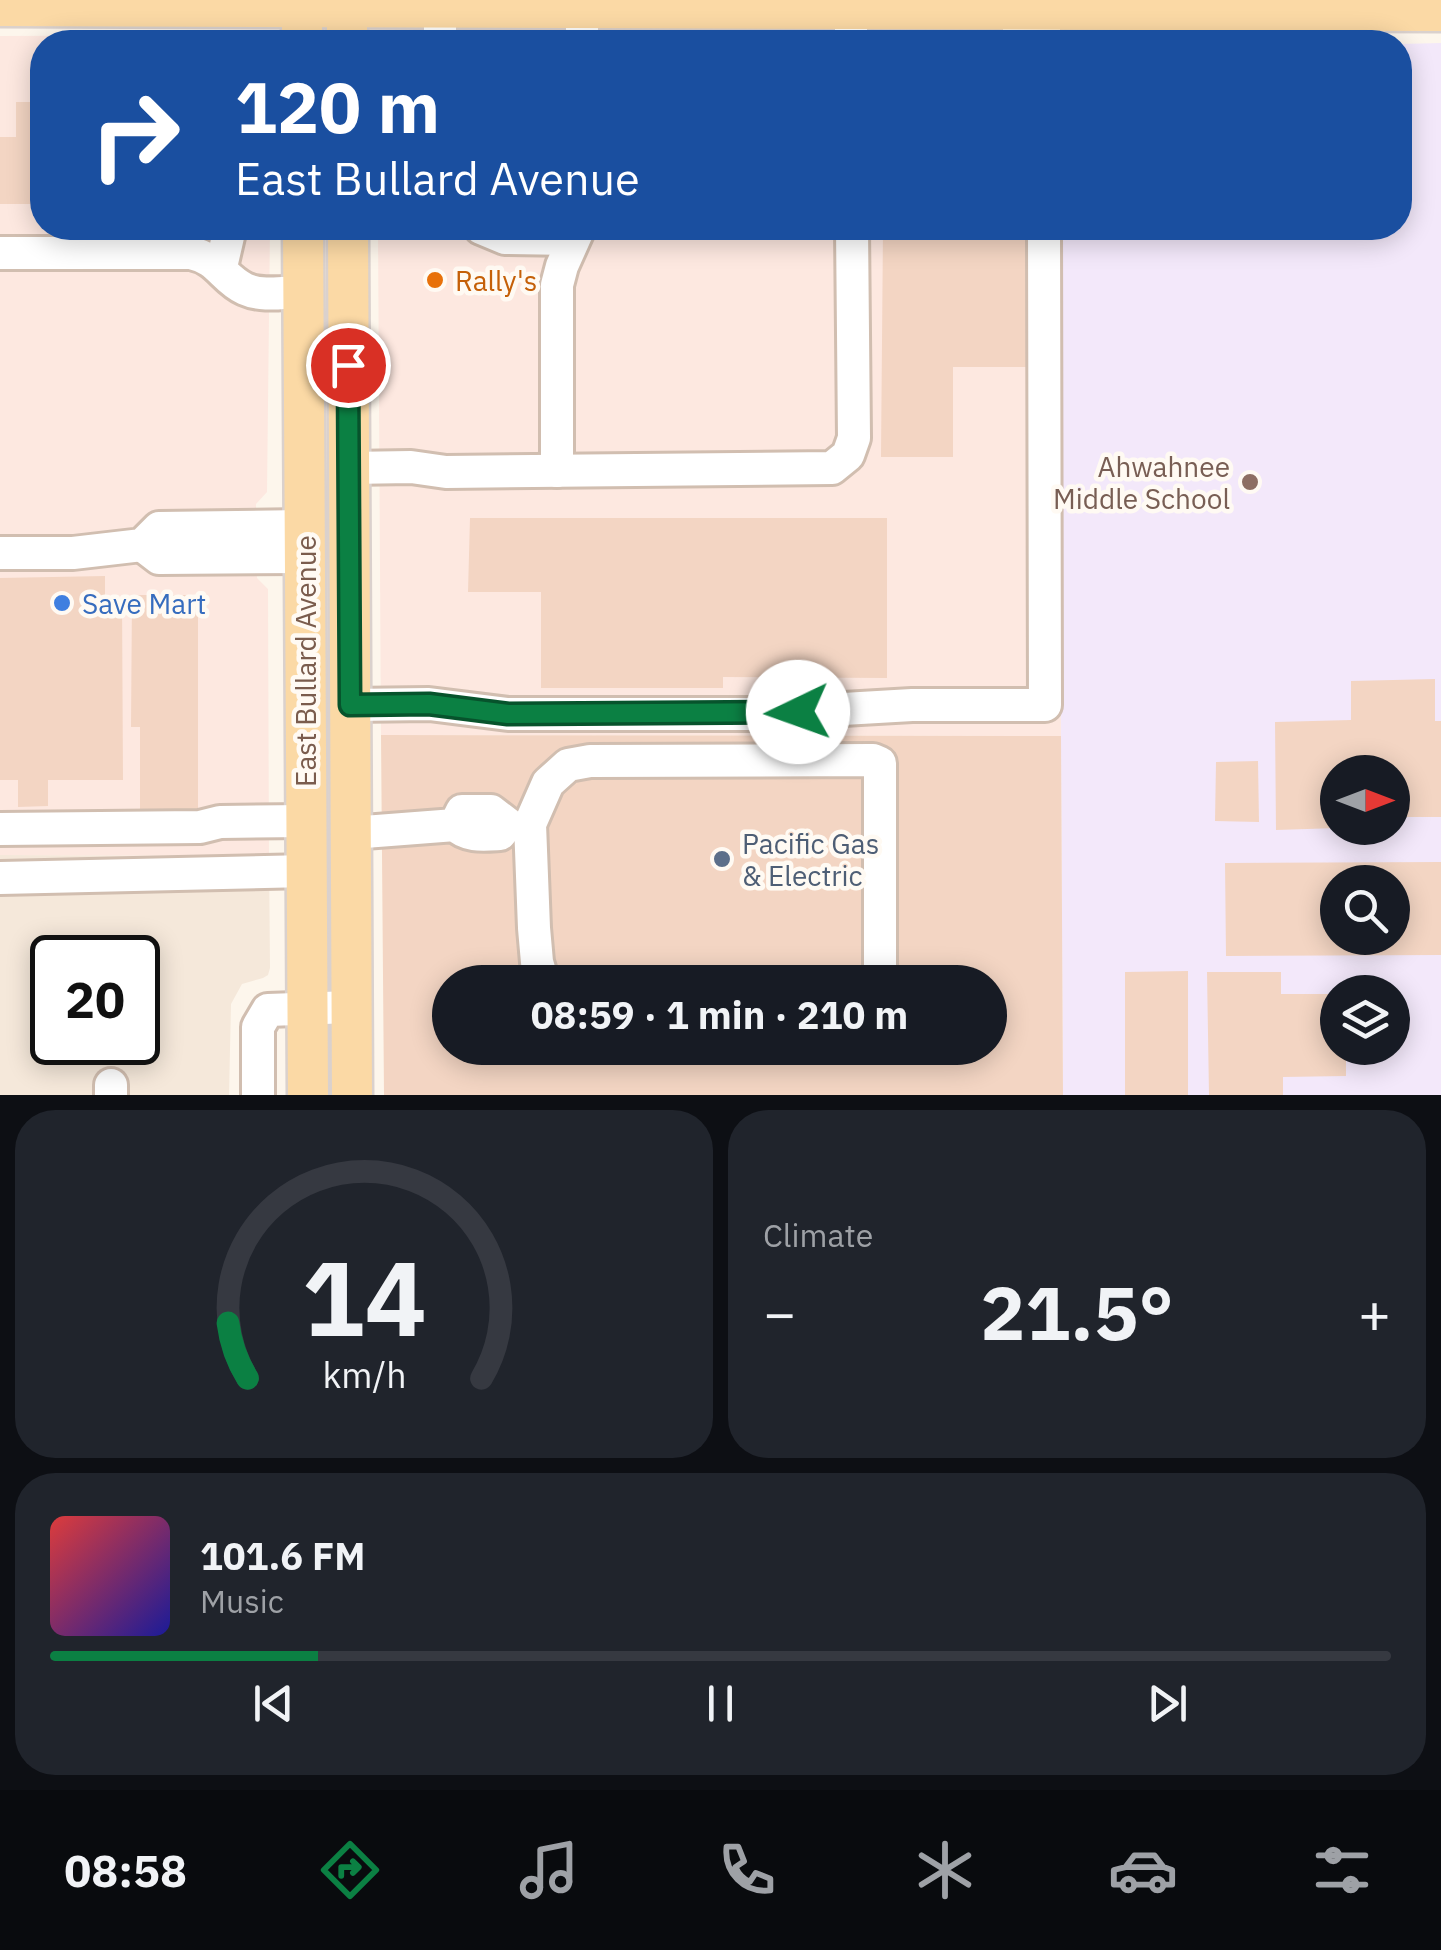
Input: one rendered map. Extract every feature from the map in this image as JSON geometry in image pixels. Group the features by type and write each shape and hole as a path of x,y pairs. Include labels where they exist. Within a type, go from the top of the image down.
{"main road":[{"path":"0,6 347,16 440,25 852,17 1031,26 1441,11"},
{"name":"East Bullard Avenue","path":"303,240 308,1095"},
{"name":"East Bullard Avenue","path":"348,240 352,1095"},
{"path":"304,542 322,537 326,546 328,781 351,833"}],"street":[{"path":"0,253 75,240 192,252 211,258 236,284 256,293 303,292"},
{"path":"221,267 227,240"},
{"path":"556,471 558,286 574,240"},
{"path":"349,468 822,470 841,462 854,438 852,240"},
{"path":"350,705 429,704 508,714 759,714 912,705 1045,705 1044,240"},
{"path":"0,554 73,553 142,545 160,528 304,542"},
{"path":"351,833 454,825 462,832 500,834 519,824 548,783 568,765 590,761 873,760 880,763 880,965"},
{"path":"0,829 200,827 220,822 306,821"},
{"path":"519,824 539,965"},
{"path":"0,878 306,872"},
{"path":"258,1095 258,1036 261,1018 268,1010 351,1007"}],"shaded area":[{"name":"Save Mart","path":"0,36 30,36 30,240 270,240 267,492 256,504 257,578 268,589 269,856 0,855"},
{"name":"Ahwahnee Middle School","path":"1441,43 1441,1095 1063,1095 1058,240 1412,240 1412,44"},
{"path":"378,240 1058,240 1061,736 381,735"},
{"path":"0,855 269,856 270,968 263,978 242,984 231,1004 229,1095 0,1095"}],"building":[{"path":"16,102 30,102 30,204 0,204 0,137 16,137"},
{"path":"883,240 1037,240 1037,367 953,367 953,457 881,457"},
{"path":"470,518 887,518 887,678 723,677 723,688 541,688 541,592 468,592"},
{"path":"105,576 105,597 122,597 123,780 48,780 48,806 18,807 18,780 0,780 0,578"},
{"path":"132,595 198,595 198,813 140,814 140,727 131,727"},
{"path":"1435,679 1435,721 1441,721 1441,817 1410,817 1410,755 1320,755 1320,829 1276,830 1275,722 1351,720 1351,681"},
{"name":"Pacific Gas & Electric","path":"381,735 1061,736 1063,1095 384,1095"},
{"path":"1258,761 1259,822 1215,821 1216,762"},
{"path":"1441,862 1441,955 1226,956 1225,863"},
{"path":"1188,971 1188,1095 1125,1095 1125,972"},
{"path":"1207,972 1281,972 1281,994 1320,994 1320,1065 1346,1065 1346,1076 1283,1077 1283,1095 1209,1095"}],"place":[{"name":"Rally's","path":"435,280"},
{"name":"Ahwahnee Middle School","path":"1250,482"},
{"name":"Save Mart","path":"62,603"},
{"name":"Pacific Gas & Electric","path":"722,859"}],"route":[{"path":"348,365 350,705 429,704 508,714 798,712"}]}
